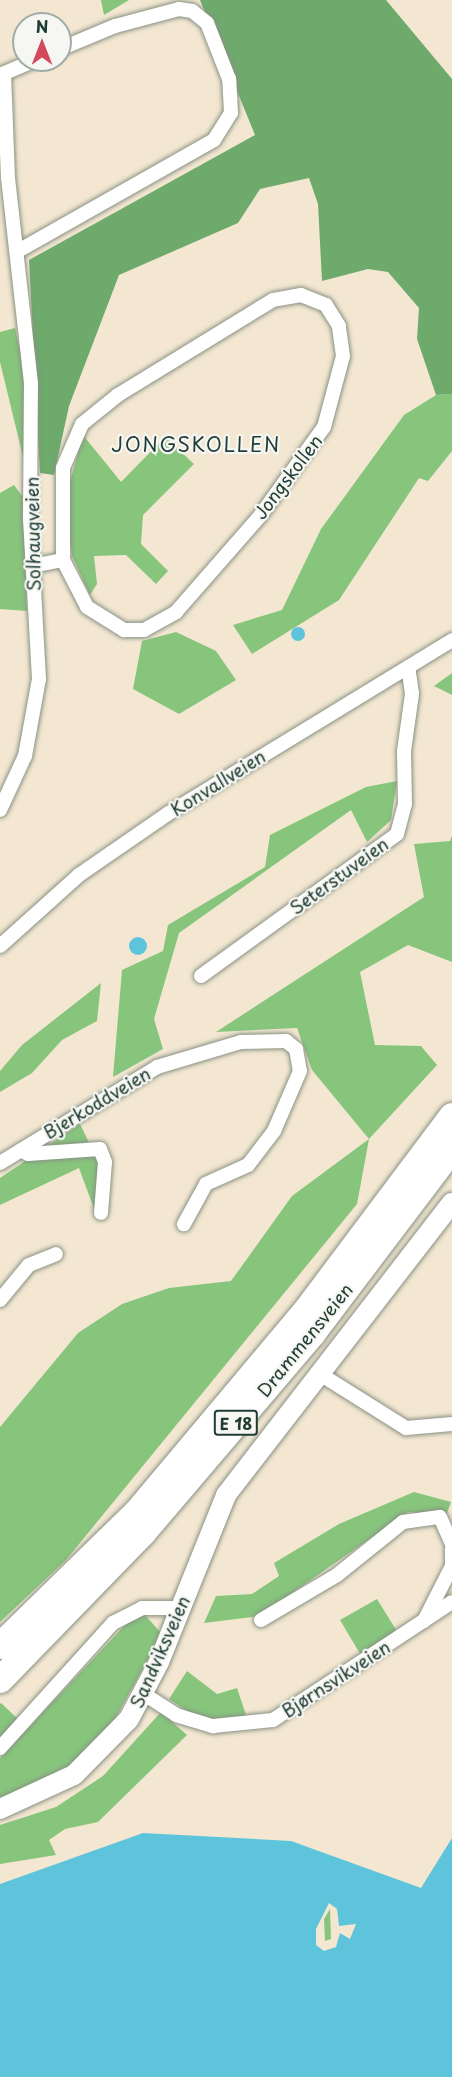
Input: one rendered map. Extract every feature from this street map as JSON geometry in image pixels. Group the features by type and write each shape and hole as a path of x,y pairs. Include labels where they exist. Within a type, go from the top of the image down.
{"highway":[{"name":"Drammensveien","path":"0,1647 136,1512 305,1312 452,1116"},
{"name":"Drammensveien","path":"0,1680 151,1524 313,1333 452,1149"}],"main road":[{"name":"Sandviksveien","path":"0,1809 45,1792 86,1767 113,1740 144,1694 226,1495 279,1430 452,1203"}],"street":[{"path":"18,251 214,140 231,113 230,79 207,23 192,11 145,17 72,44"},
{"name":"Solhaugveien","path":"0,810 17,778 36,710 39,650 32,566 31,383 2,75"},
{"name":"Jongskollen","path":"301,295 326,305 339,326 343,356 324,427 191,597 160,622 124,630 87,607 63,560 63,468 81,423 118,395 273,300 301,295"},
{"path":"32,566 63,560"},
{"name":"Konvallveien","path":"0,946 79,875 160,819 452,640"},
{"name":"Seterstuveien","path":"201,976 397,834 405,804 404,751 412,694 408,667"},
{"name":"Bjerkoddveien","path":"0,1163 157,1067 241,1042 286,1041 296,1049 300,1071 274,1131 248,1165 206,1184 184,1224"},
{"path":"21,1150 28,1154 100,1149 105,1162 101,1213"},
{"path":"0,1300 29,1265 56,1254"},
{"path":"320,1374 359,1402 406,1428 452,1424"},
{"name":"Bjørnsvikveien","path":"261,1620 337,1575 403,1522 440,1517 452,1546 452,1566 424,1621"},
{"name":"Bjørnsvikveien","path":"144,1694 176,1715 213,1726 273,1720 452,1602"},
{"path":"0,1748 113,1623 142,1608 180,1608"}],"green space":[{"path":"101,0 129,0 104,15"},
{"path":"200,0 386,0 452,79 452,394 436,395 417,339 419,308 388,272 368,269 322,281 318,204 309,178 260,189 238,223 119,275 69,406 54,475 40,473 29,260 255,135"},
{"path":"15,328 24,369 25,465 0,362 0,332"},
{"path":"452,394 452,451 428,481 419,478 339,600 252,654 233,625 282,610 321,529 404,415 436,395"},
{"path":"83,435 121,482 165,437 194,464 143,515 141,544 168,571 156,584 126,555 94,556 97,584 90,595 72,556 65,500"},
{"path":"14,485 23,497 27,611 0,609 0,493"},
{"path":"176,632 216,651 236,680 179,714 133,689 142,641"},
{"path":"452,673 452,695 434,686"},
{"path":"397,781 391,820 367,842 351,810 179,933 154,1019 163,1049 113,1077 122,970 163,951 168,925 265,867 270,835 366,787"},
{"path":"452,836 452,962 408,945 360,972 375,1045 421,1046 437,1065 369,1139 312,1070 297,1028 216,1032 424,897 414,844 450,841"},
{"path":"101,983 97,1021 62,1040 32,1073 0,1092 0,1071 22,1045"},
{"path":"80,1124 98,1161 96,1214 79,1168 0,1205 0,1178"},
{"path":"369,1139 357,1204 66,1560 0,1622 0,1427 78,1333 122,1304 169,1288 231,1281 292,1196"},
{"path":"414,1492 451,1502 446,1516 408,1512 259,1616 204,1623 216,1596 252,1594 279,1576 274,1563 339,1524"},
{"path":"377,1599 398,1633 362,1657 340,1620"},
{"path":"145,1615 162,1634 106,1735 72,1766 0,1799 0,1758 126,1624"},
{"path":"187,1671 217,1694 237,1688 248,1721 224,1724 196,1717 169,1699"},
{"path":"0,1704 20,1721 0,1738"},
{"path":"161,1712 187,1735 98,1822 65,1829 49,1840 56,1855 0,1864 0,1825 56,1807 103,1776"},
{"path":"330,1909 331,1939 325,1941 324,1919"}],"water":[{"path":"298,627 303,629 305,634 303,639 298,641 293,639 291,634 293,629"},
{"path":"138,937 144,940 147,946 144,952 138,955 132,952 129,946 132,940"},
{"path":"143,1833 291,1841 421,1888 452,1838 452,2077 0,2077 0,1884","holes":["329,1903 337,1909 339,1926 356,1924 350,1939 340,1933 336,1947 324,1951 316,1945 316,1929"]}],"district":[{"name":"JONGSKOLLEN","path":"196,444"}]}
